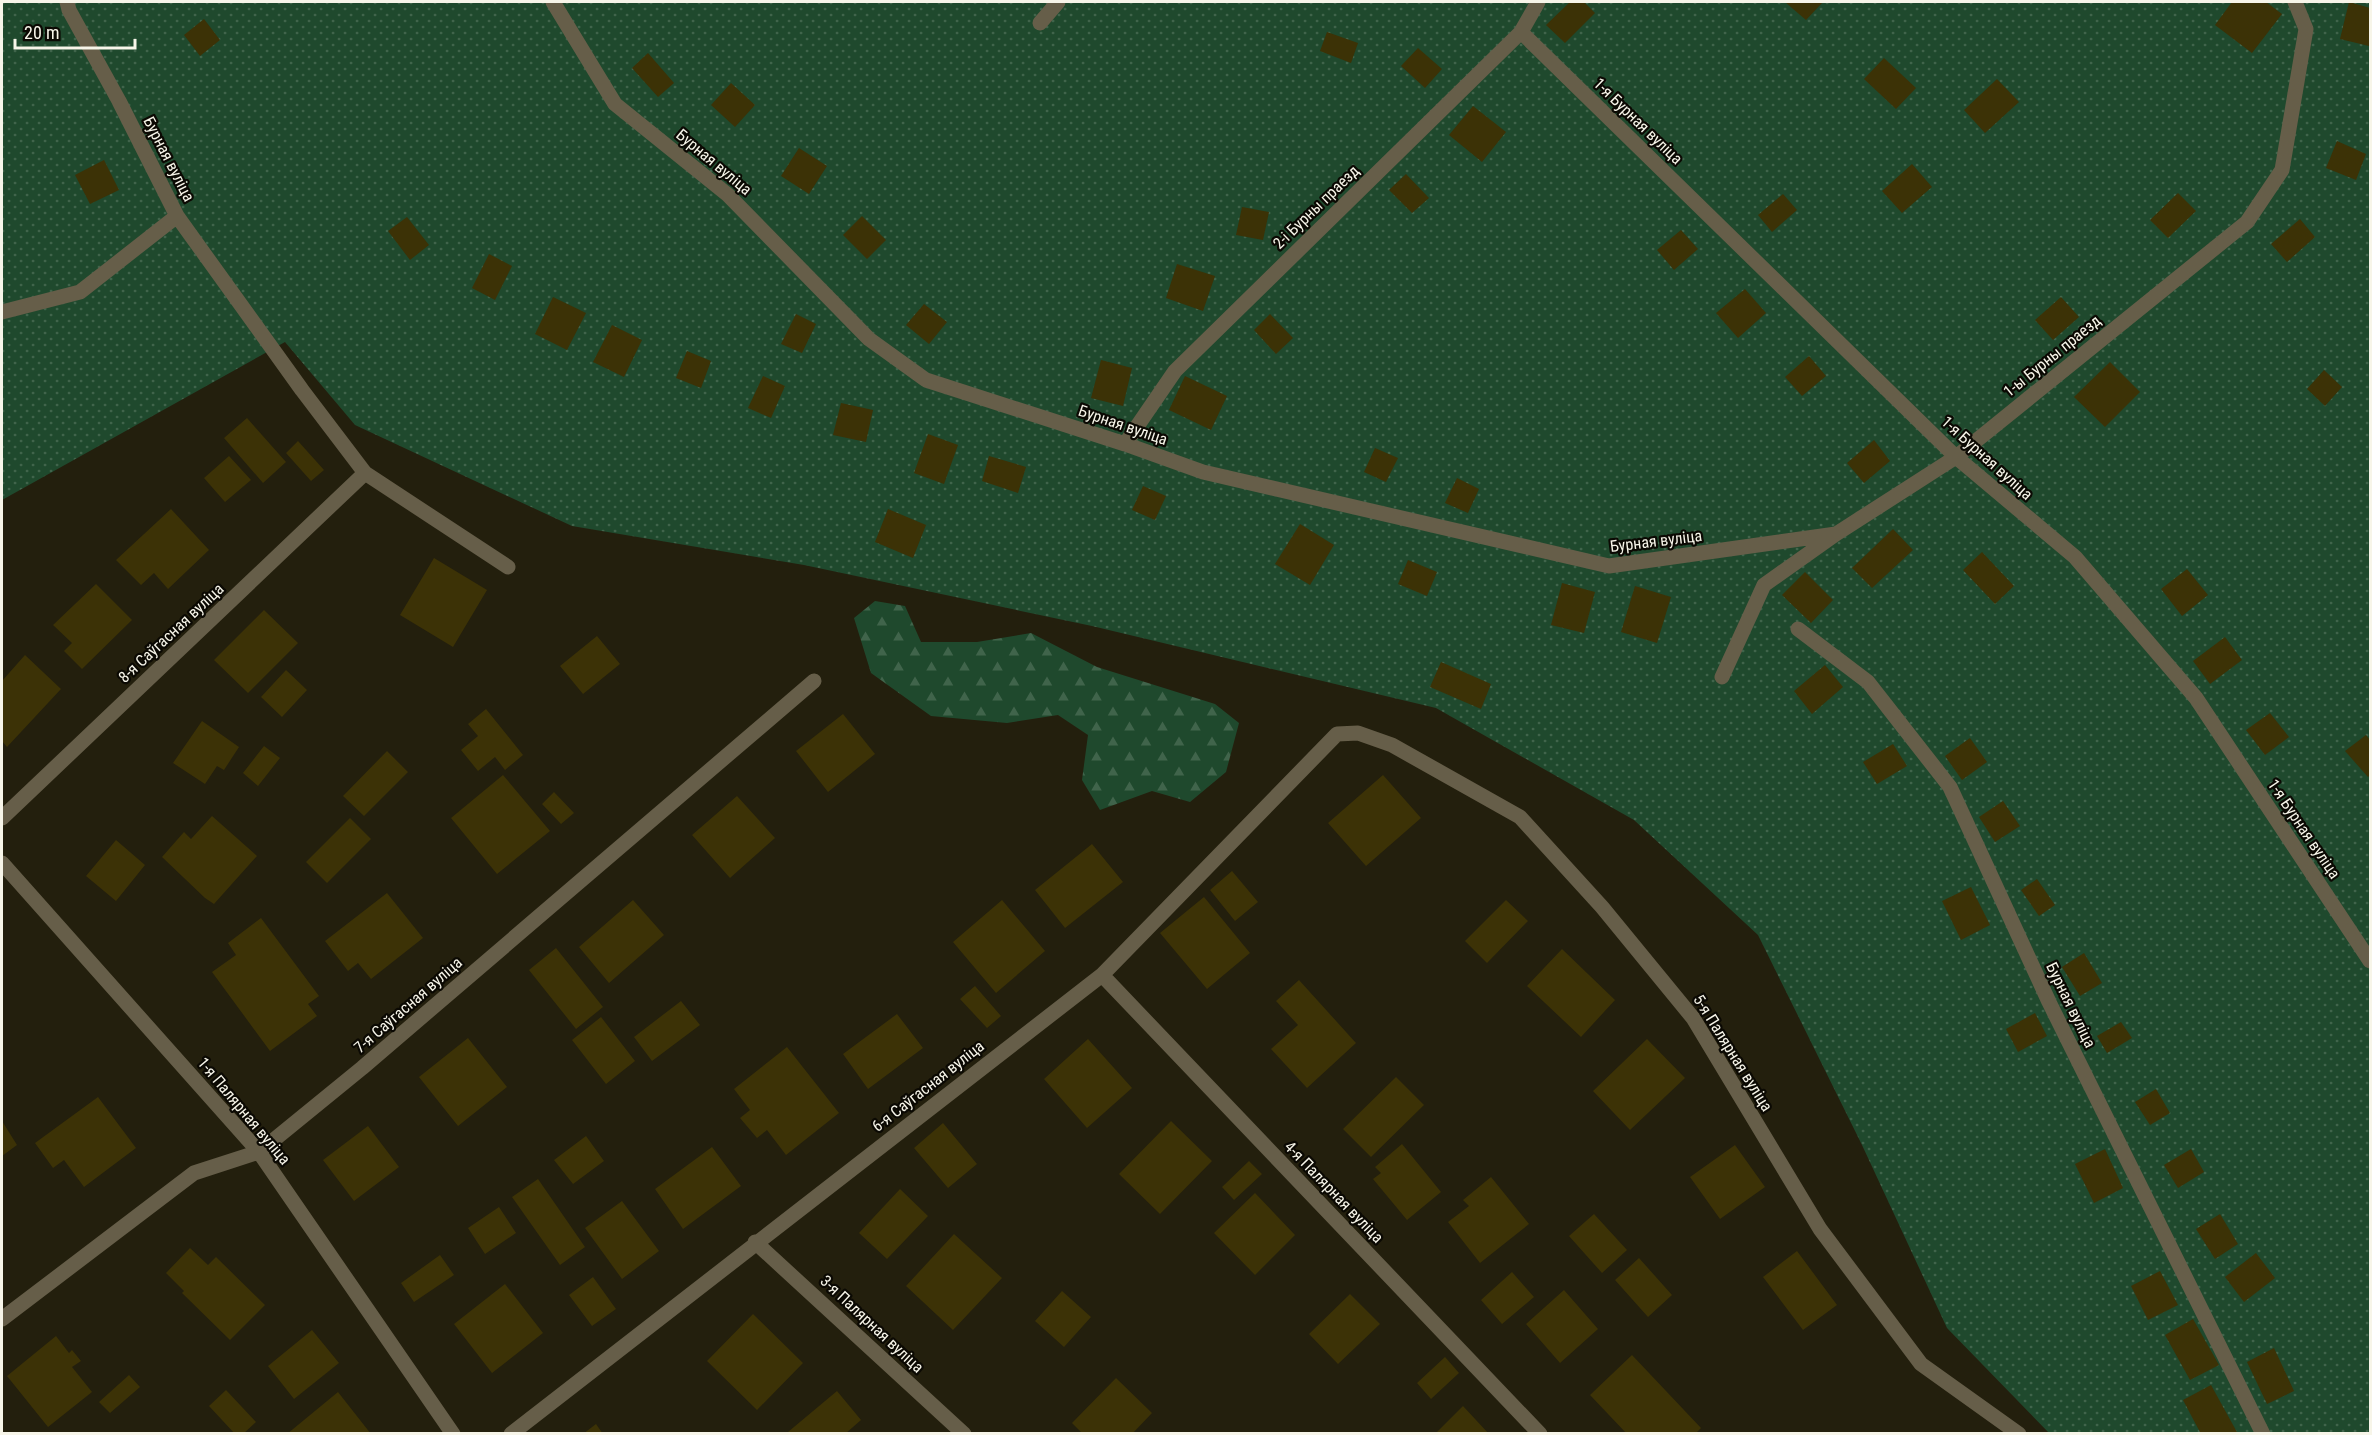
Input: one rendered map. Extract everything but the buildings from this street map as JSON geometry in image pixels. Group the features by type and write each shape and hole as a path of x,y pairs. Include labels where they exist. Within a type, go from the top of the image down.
{"street":[{"name":"Бурная вуліца","path":"2,312 80,292 177,216 119,101 69,10 67,2"},
{"name":"Бурная вуліца","path":"553,2 615,104 728,195 869,339 926,380 1125,444 1203,472 1609,566 1836,534"},
{"path":"1040,23 1058,2"},
{"name":"2-і Бурны праезд","path":"1125,444 1175,371 1521,32 1538,2"},
{"name":"1-ы Бурны праезд","path":"1722,677 1764,585 1836,534 1956,457 2247,222 2282,170 2306,29 2295,2"},
{"name":"1-я Бурная вуліца","path":"1521,32 1956,457 2074,558 2196,698 2370,961"},
{"path":"177,216 302,390 365,473 508,567"},
{"name":"8-я Саўгасная вуліца","path":"2,818 365,473"},
{"name":"Бурная вуліца","path":"1798,629 1868,682 1950,787 2049,1002 2263,1434"},
{"name":"7-я Саўгасная вуліца","path":"2,1319 194,1173 259,1152 362,1068 814,681"},
{"name":"5-я Палярная вуліца","path":"1337,734 1358,733 1392,745 1520,817 1602,907 1693,1018 1820,1229 1921,1364 2019,1434"},
{"name":"6-я Саўгасная вуліца","path":"511,1434 755,1242 1102,975 1337,734"},
{"name":"1-я Палярная вуліца","path":"2,863 259,1152 453,1434"},
{"name":"4-я Палярная вуліца","path":"1102,975 1540,1434"},
{"name":"3-я Палярная вуліца","path":"755,1242 964,1434"}],"green space":[{"path":"2,2 2370,2 2370,1433 2049,1433 1947,1328 1862,1145 1758,935 1634,820 1436,708 1092,626 804,565 572,526 355,425 285,342 2,500"},
{"path":"875,601 905,606 921,642 977,642 1031,633 1097,667 1215,704 1239,723 1226,772 1190,802 1152,791 1100,810 1082,780 1088,735 1058,715 1007,723 931,716 871,673 854,618"}]}
